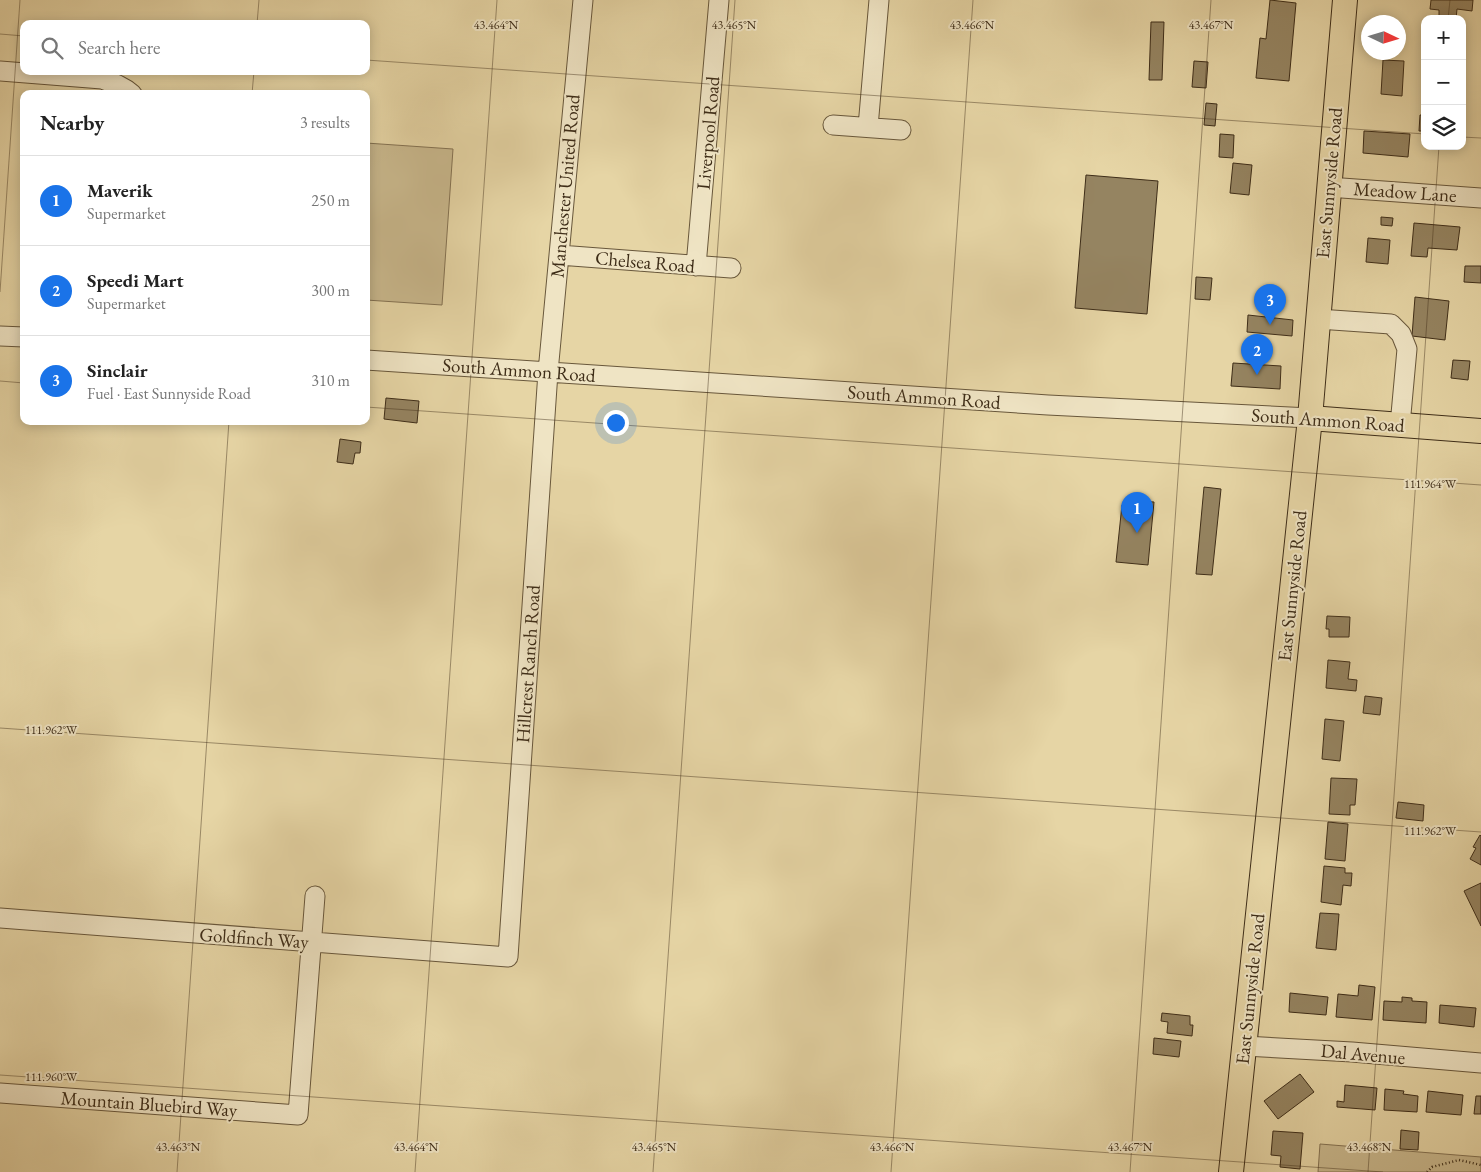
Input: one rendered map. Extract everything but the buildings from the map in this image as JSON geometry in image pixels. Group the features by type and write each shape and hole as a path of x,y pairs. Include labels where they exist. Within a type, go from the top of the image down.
{"main road":[{"name":"East Sunnyside Road","path":"1231,1172 1310,418 1345,0"},
{"name":"South Ammon Road","path":"1310,418 1481,431"}],"street":[{"name":"Manchester United Road","path":"548,372 583,0"},
{"name":"Liverpool Road","path":"696,266 719,0"},
{"path":"868,127 879,0"},
{"path":"0,71 20,73"},
{"path":"51,75 102,79 128,90"},
{"path":"832,125 901,130"},
{"name":"Meadow Lane","path":"1328,186 1481,198"},
{"name":"Chelsea Road","path":"559,255 731,268"},
{"path":"1318,319 1392,324 1401,334 1407,349 1400,425"},
{"path":"0,336 20,337"},
{"name":"South Ammon Road","path":"370,360 1048,405 1310,418"},
{"name":"Hillcrest Ranch Road","path":"508,957 548,372"},
{"path":"311,942 315,896"},
{"name":"Goldfinch Way","path":"0,918 508,957"},
{"name":"Mountain Bluebird Way","path":"0,1093 298,1115 311,942"},
{"name":"Dal Avenue","path":"1244,1046 1352,1052 1481,1063"}],"path":[{"path":"1427,1172 1432,1167 1459,1160 1481,1165"}],"shaded area":[{"path":"370,143 453,149 442,305 370,300"},
{"path":"1320,1144 1481,1157 1481,1172 1318,1172"}],"place":[{"name":"Sinclair","path":"1270,325"},
{"name":"Speedi Mart","path":"1257,375"},
{"name":"Maverik","path":"1137,533"}]}
